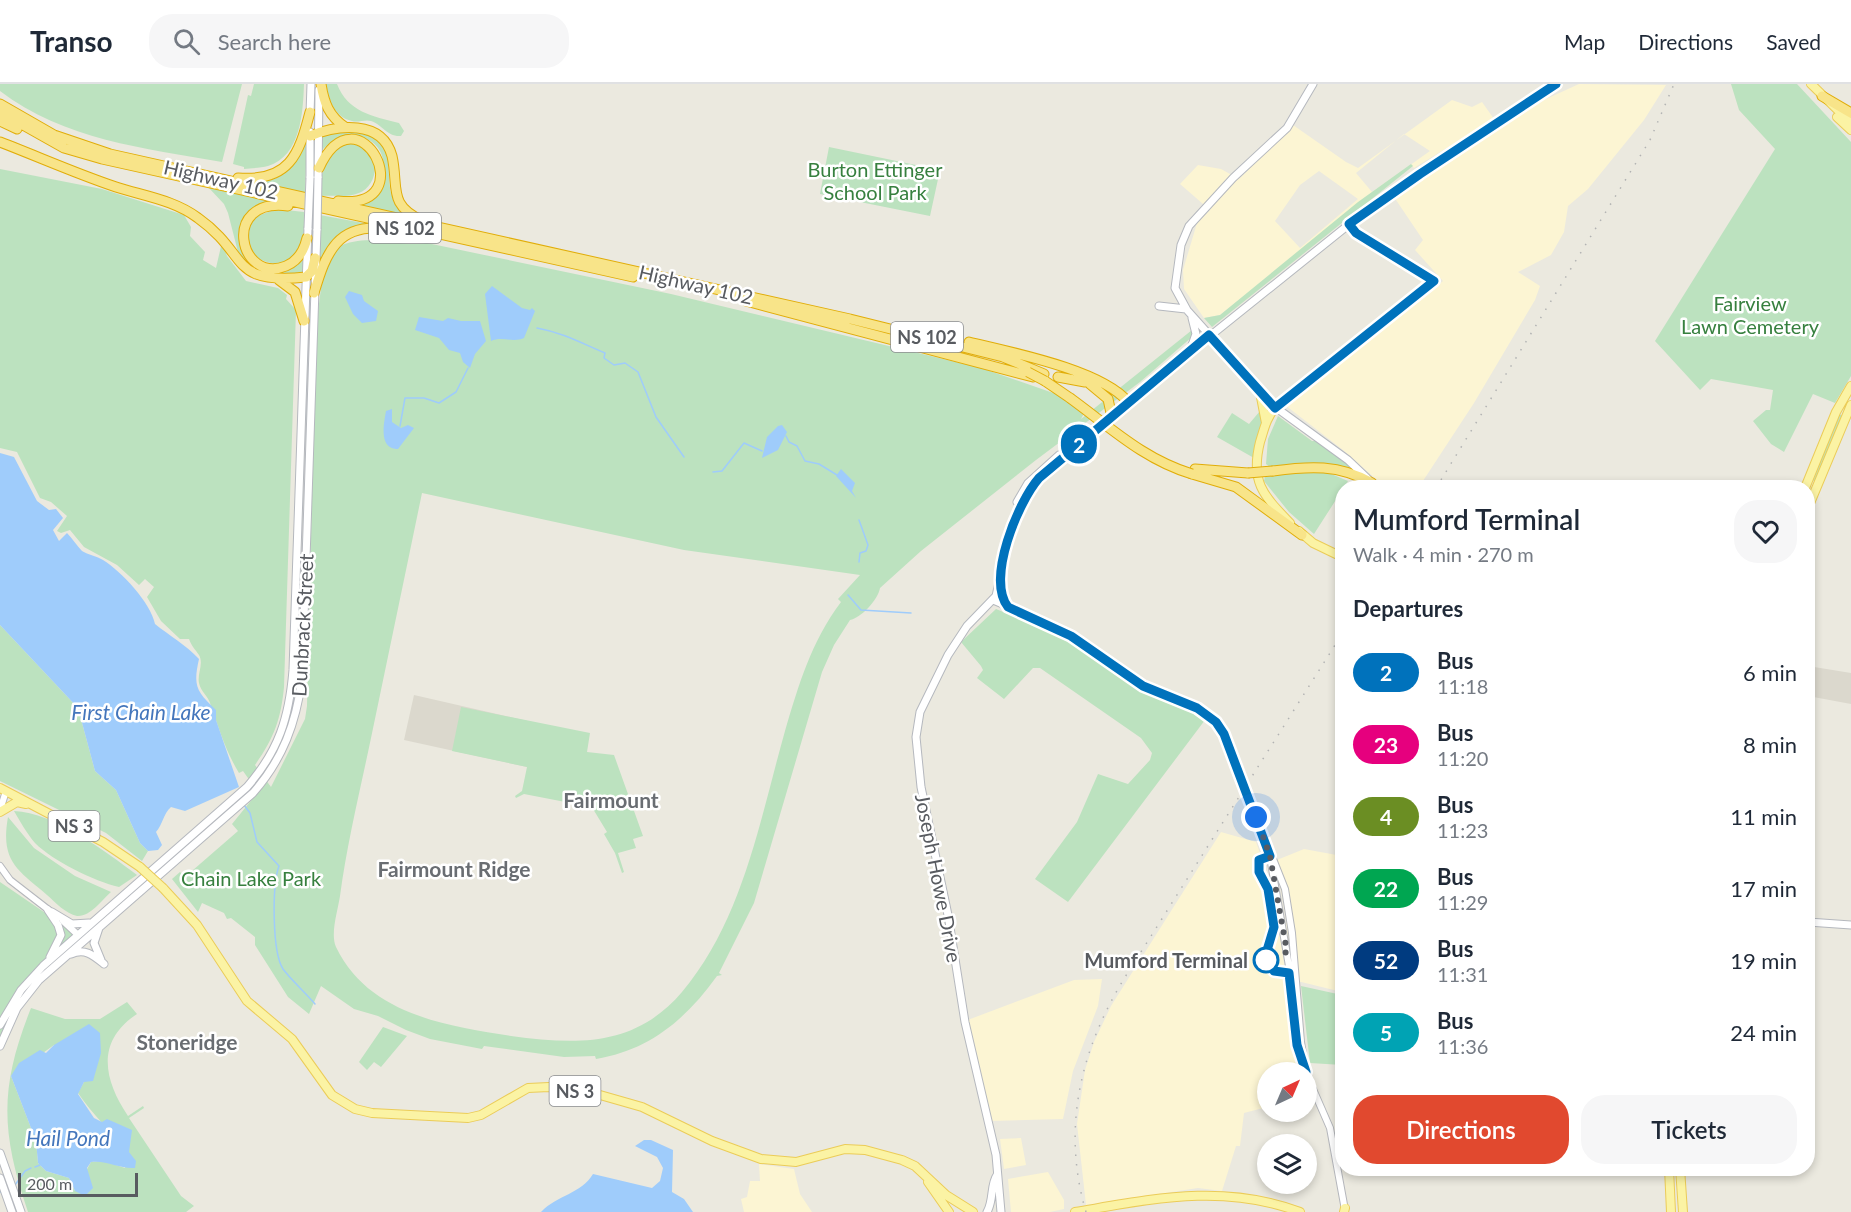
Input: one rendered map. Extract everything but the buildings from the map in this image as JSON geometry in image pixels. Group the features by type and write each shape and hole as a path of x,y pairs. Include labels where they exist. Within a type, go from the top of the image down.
{"highway":[{"path":"320,84 323,100 329,111 345,127"},
{"path":"1822,96 1851,113"},
{"name":"Highway 102","path":"0,104 54,135 87,148 688,283 980,351 1022,363 1051,378 1133,447 1168,466 1194,471 1248,473 1321,467 1346,473 1360,480"},
{"name":"Highway 102","path":"0,112 64,148 464,241 933,343 1031,375 1051,378"},
{"path":"139,160 229,178 248,179 271,176 282,170 296,154 310,112"},
{"path":"0,121 64,148"},
{"path":"314,134 345,127 360,127 385,142 391,155 394,191 401,206 415,218 436,227"},
{"path":"299,197 357,201 372,193 381,177 379,156 372,146 360,139 349,138 337,141 327,150 319,173"},
{"path":"0,142 84,176 178,206 213,230 242,266 252,274 279,280 306,277 312,271 315,258"},
{"path":"308,238 303,252 290,264 272,269 252,259 244,247 243,234 246,222 254,213 267,206 332,211"},
{"path":"314,293 328,252 337,241 351,232 378,228 464,241"},
{"path":"279,280 295,292 304,321"},
{"path":"688,283 722,287 838,311 1006,351 1093,379 1121,394 1128,402"},
{"path":"1051,378 1089,384 1128,402"},
{"path":"1089,384 1108,399 1111,413"},
{"name":"Highway 102","path":"1194,471 1236,488 1302,535"}],"main road":[{"name":"Dunbrack Street","path":"0,1047 17,1008 39,980 224,814 276,762 291,733 302,679 319,173 310,112 311,84"},
{"name":"Dunbrack Street","path":"259,779 281,735 290,706 310,177 320,84"},
{"path":"1189,351 1196,334 1178,292 1180,278 1177,271 1183,238 1193,220 1287,128 1313,84"},
{"path":"1535,96 1540,84"},
{"name":"Joseph Howe Drive","path":"1001,1212 990,1123 967,1029 948,915 921,787 916,737 920,712 948,655 967,626 992,600 1000,586 1010,533 1030,488 1189,351 1367,210 1556,84"},
{"path":"1811,84 1851,123"},
{"path":"1822,96 1828,108 1851,130"},
{"path":"1159,306 1188,311 1275,408 1352,463 1366,480"},
{"path":"1808,480 1836,412 1851,386"},
{"path":"1260,392 1266,423"},
{"name":"Joseph Howe Drive","path":"992,600 1004,536 1022,493 1041,470 1111,413 1128,402"},
{"path":"1815,490 1851,405"},
{"path":"1275,408 1266,423 1256,460 1257,478 1270,501 1302,535 1335,553"},
{"path":"1000,586 1001,599 1008,607"},
{"name":"NS 3","path":"3,790 104,842 140,867 197,925 247,1001 292,1039 325,1088 355,1109 378,1114 468,1118 481,1115 522,1090 549,1087 627,1101 712,1141 761,1159 796,1162 837,1150 855,1149 908,1162 945,1195 973,1212"},
{"path":"0,811 17,802 31,804"},
{"name":"Dunbrack Street","path":"0,1025 21,990 43,966 224,814"},
{"path":"48,909 72,924 84,925 94,921"},
{"path":"43,966 61,935 48,909"},
{"path":"1815,922 1851,925"},
{"path":"61,960 82,951 104,964 94,943 101,925"},
{"path":"0,1153 21,1212"},
{"path":"923,1173 939,1201 949,1212"},
{"name":"Joseph Howe Drive","path":"987,1212 997,1175"},
{"path":"1669,1176 1671,1212"},
{"path":"1681,1176 1683,1212"},
{"path":"0,1178 12,1212"},
{"path":"1076,1212 1181,1195 1201,1194 1253,1199 1300,1212"}],"street":[{"path":"992,600 1071,636 1143,686 1206,714 1224,734 1270,856 1285,889 1292,933 1305,1062"},
{"path":"0,811 3,790"},
{"path":"0,866 10,880 78,935"},
{"path":"1317,1098 1330,1128 1335,1156"},
{"path":"1339,1176 1345,1211"}],"shaded area":[{"path":"1579,84 1666,85 1644,120 1588,189 1568,206 1564,232 1551,255 1518,272 1540,286 1535,300 1474,403 1424,480 1377,480 1285,405 1443,281 1415,250 1423,240 1394,197 1491,132 1544,100"},
{"path":"1452,100 1472,107 1482,102 1494,119 1414,168 1411,165 1220,315 1204,318 1184,289 1183,270 1197,223 1210,210 1180,184 1198,165 1221,169 1239,179 1293,125 1358,168 1396,141 1356,173 1372,192 1430,151 1405,134","holes":["1319,171 1358,199 1300,248 1275,221 1300,185"]},
{"path":"1815,667 1851,673 1851,704 1815,697"},
{"path":"414,695 536,723 527,767 404,740"},
{"path":"1221,832 1256,842 1272,886 1289,995 1290,1022 1299,1062 1257,1062 1257,1110 1244,1113 1240,1146 1236,1146 1222,1191 1198,1188 1086,1205 1077,1124 1085,1070 1094,1042 1111,1006"},
{"path":"1304,849 1335,855 1335,990 1289,979 1286,919 1280,885 1272,862"},
{"path":"1102,979 1098,1006 1073,1071 1063,1119 990,1121 965,1021 1074,980"},
{"path":"1021,1138 1026,1165 1004,1169 1000,1139"},
{"path":"759,1164 794,1169 800,1194 812,1212 744,1212 741,1199 747,1197 750,1181 760,1181"},
{"path":"1048,1172 1064,1200 1064,1209 1050,1212 1011,1212 1008,1179"}],"green space":[{"path":"0,84 242,84 222,162 106,140 78,131 25,108 0,91"},
{"path":"254,84 304,84 303,107 298,132 287,153 279,161 268,166 244,169 244,167 233,164 248,95 251,96"},
{"path":"326,84 337,84 354,107 379,118 399,123 404,131 401,136 392,135 371,121 354,121 341,116 331,102"},
{"name":"Fairview Lawn Cemetery","path":"1731,84 1797,84 1851,142 1851,376 1835,403 1813,394 1784,452 1771,444 1753,421 1766,410 1770,410 1773,390 1711,379 1700,390 1655,341 1775,149 1739,110"},
{"path":"341,130 370,134 384,146 393,199 399,208 413,220 350,205 372,196 383,170 383,158 371,141 350,136 339,138 320,153 321,133"},
{"path":"307,136 305,193 247,181 274,176"},
{"path":"344,143 361,145 369,151 375,163 373,178 365,189 354,195 321,196 324,165"},
{"name":"Burton Ettinger School Park","path":"829,147 940,170 930,216 820,194"},
{"path":"1411,164 1413,166 1212,327 1204,318 1220,315 1358,202"},
{"name":"Chain Lake Park","path":"0,169 102,189 184,215 191,227 190,236 205,252 203,260 216,268 222,242 227,256 246,281 278,288 287,295 286,299 296,310 284,687 276,728 255,765 271,787 305,719 307,706 316,328 323,272 337,247 372,240 427,243 671,294 981,368 1059,395 1084,413 1081,419 1197,326 1200,330 1140,382 921,551 880,588 868,608 850,620 834,645 822,672 754,903 719,973 722,975 717,976 693,1006 679,1019 650,1040 615,1055 596,1059 595,1056 564,1057 484,1046 482,1049 430,1039 378,1016 354,1009 321,986 309,1014 288,997 255,945 255,937 231,918 227,919 224,913 202,903 198,912 172,879 180,872 185,877 238,831 232,824 258,792 243,771 239,773 234,764 209,701 201,689 199,655 189,639 180,639 161,621 147,597 154,587 145,579 139,585 117,565 84,547 70,530 61,533 57,531 67,516 51,502 40,498 17,452 0,448","holes":["422,493 684,550 860,575 838,599 841,602 822,632 807,664 795,697 747,867 735,901 703,964 682,992 664,1010 645,1023 625,1032 582,1041 536,1039 461,1027 411,1013 388,1002 368,988 350,970 334,942 334,929 350,837"]},
{"path":"208,187 274,201 254,209 244,218 240,231 243,251 251,261 271,271 304,255 303,273 260,274 239,256 224,204"},
{"path":"277,209 304,212 304,228 301,249 298,253 288,261 275,264 263,261 252,254 247,232 254,217"},
{"path":"320,215 374,225 345,235 332,245 318,272"},
{"path":"1260,411 1263,418 1254,458 1217,437 1232,413 1249,424"},
{"path":"1839,414 1843,416 1816,480 1813,480"},
{"path":"1278,416 1312,441 1319,441 1359,473 1270,467 1266,464 1268,439"},
{"path":"1329,473 1346,480 1335,480 1335,501 1314,534 1289,512 1264,481 1265,476"},
{"path":"996,609 1072,640 1140,690 1186,707 1205,720 1068,902 1035,879 1077,822 1098,774 1128,784 1150,760 1152,753 1141,738 1040,668 1033,668 1004,699 977,678 983,670 961,642"},
{"path":"0,625 78,708 95,771 116,790 140,843 148,851 142,861 106,833 0,781"},
{"path":"461,707 590,733 587,752 614,755 643,836 633,839 636,848 618,853 624,872 622,873 615,853 604,834 607,832 590,804 586,806 524,794 516,798 515,796 522,791 527,767 452,751"},
{"path":"14,811 46,818 62,826 95,845 137,875 119,887 74,870 52,857 35,843"},
{"path":"8,817 34,848 75,876 111,892 96,907 82,916 73,915 65,910 14,864 7,845"},
{"path":"0,882 82,938 30,988 0,1042"},
{"path":"1301,986 1335,993 1335,1065 1310,1062"},
{"path":"127,1002 137,1014 115,1036 108,1061 109,1075 113,1088 128,1116 143,1106 144,1108 129,1118 181,1196 194,1206 186,1212 28,1212 12,1156 7,1108 9,1085 14,1061 31,1008 65,1019 100,1019","holes":["54,1045 84,1082 78,1093 129,1152 125,1168 104,1161 91,1162 75,1191 69,1178 46,1171 38,1163 36,1141 11,1076"]},
{"path":"383,1027 407,1036 381,1067 374,1062 367,1070 359,1062"}],"water":[{"path":"492,286 522,308 530,310 532,308 535,311 524,338 491,341 485,294"},
{"path":"349,291 362,295 364,301 378,311 376,321 362,323 353,314 345,297"},
{"path":"419,317 443,321 448,318 480,321 486,341 475,354 470,368 463,362 460,353 449,350 439,338 415,330"},
{"path":"392,409 392,422 401,428 408,425 414,428 398,449 387,445 384,434 386,411"},
{"path":"782,425 787,432 778,450 762,458 767,437"},
{"name":"First Chain Lake","path":"0,453 14,457 37,501 49,510 56,509 63,518 53,530 59,541 67,533 82,551 110,565 142,597 155,624 199,659 196,682 200,693 216,710 216,720 239,787 185,811 171,807 156,832 162,845 158,850 148,851 140,843 116,790 95,771 78,708 0,625"},
{"path":"841,469 855,483 852,491 856,498 836,476"},
{"name":"Hail Pond","path":"89,1024 100,1033 101,1053 93,1081 84,1082 78,1094 94,1118 102,1122 107,1119 132,1130 129,1152 136,1161 135,1168 91,1162 87,1168 93,1188 85,1196 75,1191 69,1178 46,1171 38,1163 36,1141 11,1076 19,1063 40,1050 46,1053 54,1045"},
{"path":"644,1140 651,1140 673,1150 672,1192 684,1199 693,1212 541,1212 547,1206 582,1186 593,1174 652,1188 660,1181 663,1168 657,1157 635,1146"}],"waterway":[{"path":"537,328 580,342 605,353 604,358 614,365 625,363 638,372 656,417 684,457"},
{"path":"400,426 405,398 424,398 439,403 456,392 468,368"},
{"path":"786,436 789,442 797,446 805,461 819,464 837,475"},
{"path":"713,472 722,471 744,443 762,451"},
{"path":"859,520 868,545 866,551 860,553 859,562"},
{"path":"848,595 861,610 911,613"},
{"path":"244,805 250,813 257,842 279,866 275,888 274,918 279,960 283,969 315,1004"},
{"path":"35,1167 40,1165"},
{"path":"15,1185 25,1171 31,1168"}],"railway":[{"path":"1441,480 1650,140 1674,84"},
{"path":"1086,1212 1075,1149 1076,1119 1087,1059 1098,1030 1127,974 1335,645"}],"bus line":[{"name":"2","path":"1301,1062 1297,1045 1289,973 1274,971 1265,957 1274,934 1274,927 1268,889 1259,872 1259,860 1270,856 1224,734 1216,722 1197,708 1143,686 1071,636 1008,607 1001,599 1000,593 1006,548 1022,501 1039,478 1209,335 1275,408 1434,281 1356,233 1349,224 1535,96 1556,84"}],"place":[{"name":"Mumford Terminal","path":"1266,960"}],"district":[{"name":"Fairmount","path":"611,799"},
{"name":"Fairmount Ridge","path":"454,868"},
{"name":"Stoneridge","path":"187,1041"}],"route":[{"path":"1256,817 1270,856 1287,952 1266,960"}]}
